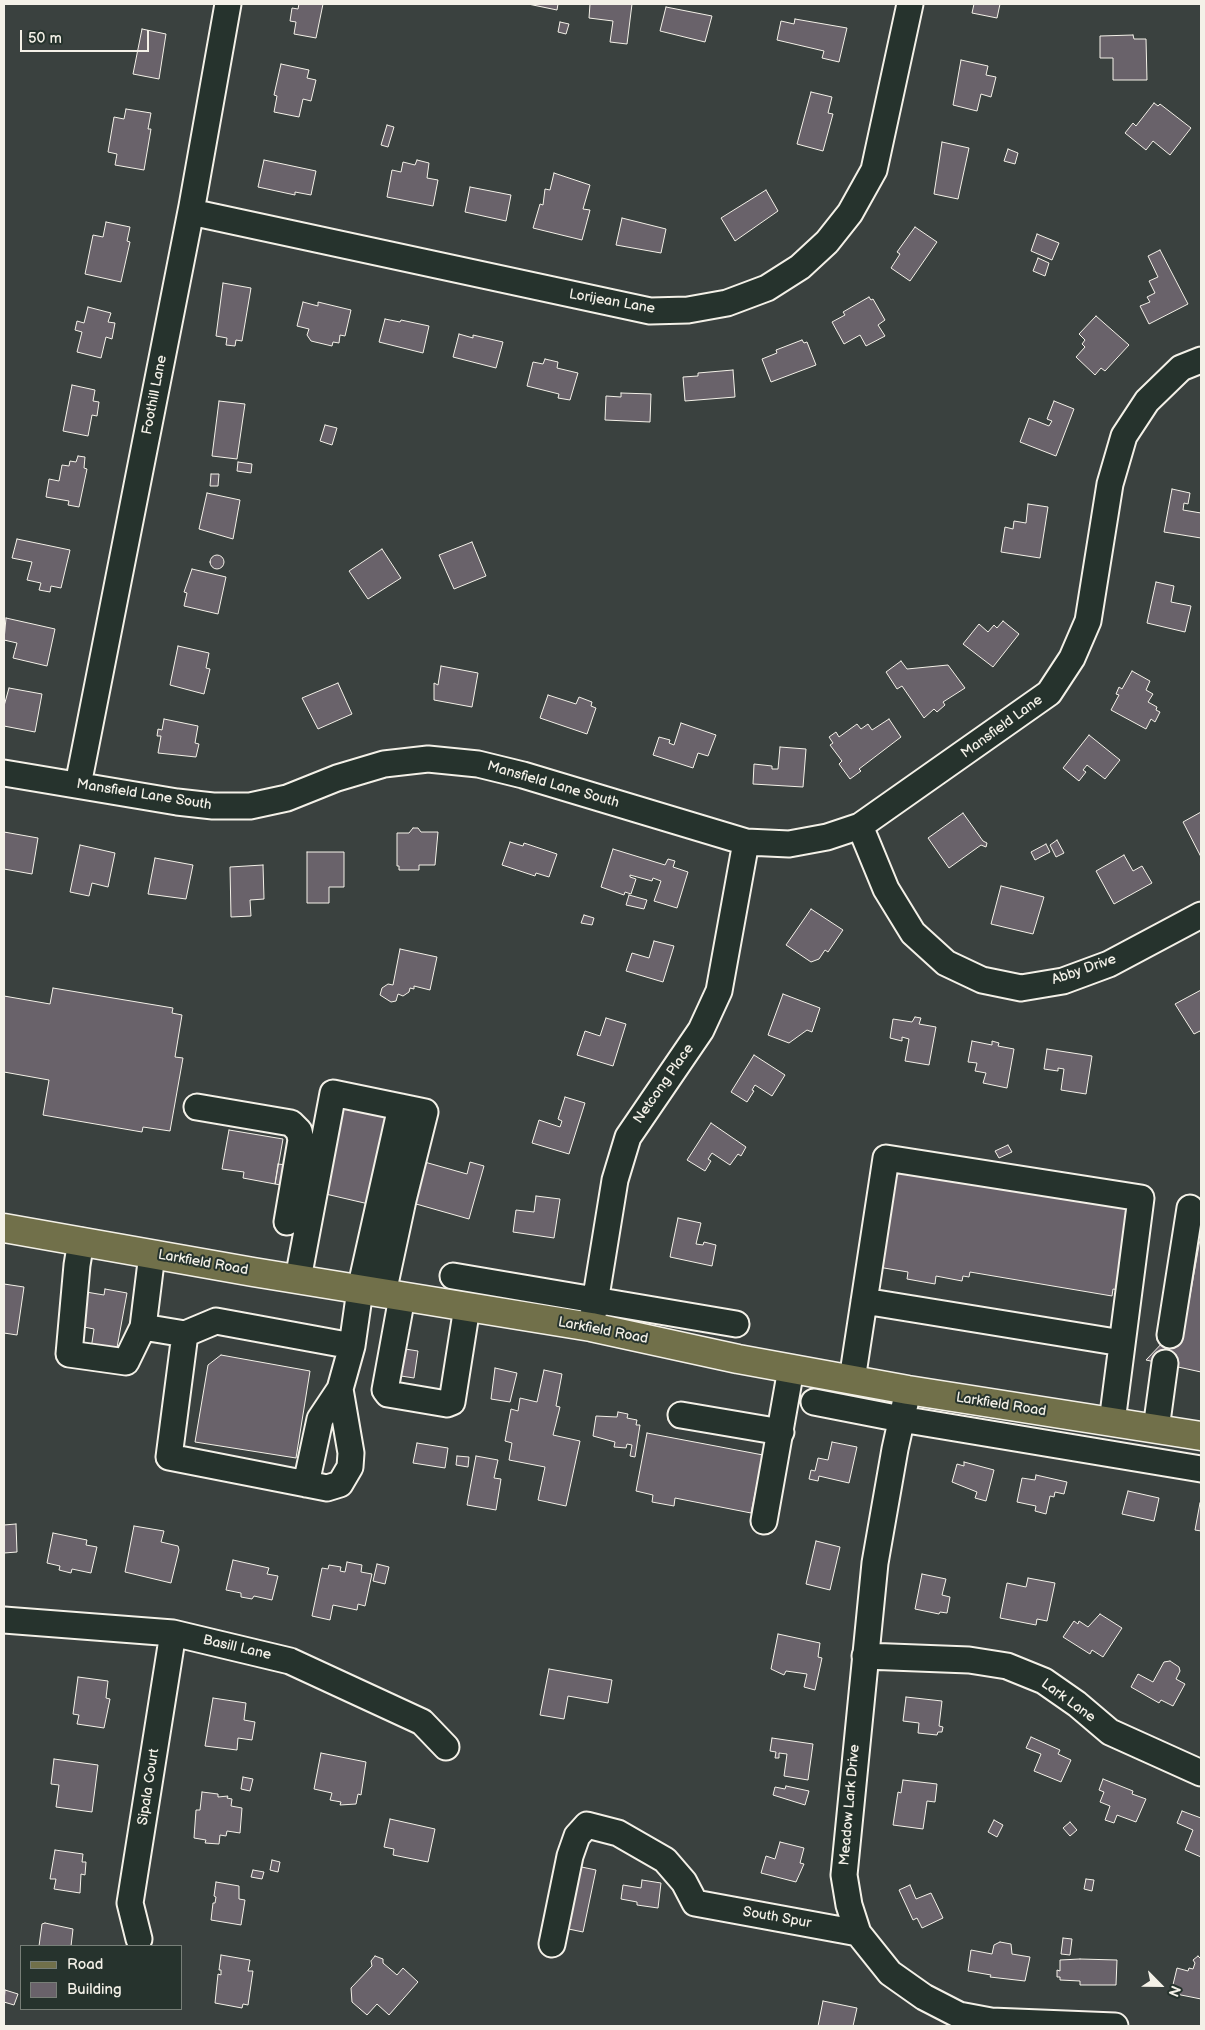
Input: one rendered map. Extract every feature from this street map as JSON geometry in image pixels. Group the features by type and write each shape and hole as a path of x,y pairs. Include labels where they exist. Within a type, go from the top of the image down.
{"main road":[{"name":"Larkfield Road","path":"4,1228 298,1280 591,1327 738,1360 908,1390 1201,1436"}],"street":[{"name":"Foothill Lane","path":"78,785 191,212 228,4"},
{"name":"Lorijean Lane","path":"191,212 650,311 688,310 727,303 767,288 800,268 827,242 850,213 874,170 910,4"},
{"name":"Mansfield Lane","path":"746,842 788,844 827,837 860,826 1049,693 1072,658 1088,621 1110,484 1124,436 1147,401 1181,368 1201,360"},
{"name":"Mansfield Lane South","path":"4,773 213,806 250,806 287,798 337,778 384,764 428,759 478,764 523,774 746,842"},
{"name":"Abby Drive","path":"860,826 886,889 913,933 946,963 982,980 1021,988 1063,981 1109,964 1201,915"},
{"name":"Netcong Place","path":"591,1327 615,1180 628,1137 702,1030 719,991 746,842"},
{"path":"298,1280 333,1092 425,1112 382,1293 385,1390 388,1394 447,1404 452,1402 467,1307"},
{"path":"197,1108 291,1123 299,1130 300,1140 287,1222"},
{"path":"852,1380 886,1158 1132,1196 1141,1198 1112,1422"},
{"path":"1170,1335 1190,1208"},
{"path":"81,1241 69,1354 126,1362 143,1327 152,1254"},
{"path":"453,1276 736,1324"},
{"path":"306,1484 320,1419 340,1389 352,1346 382,1293"},
{"path":"864,1302 1122,1343"},
{"path":"143,1327 185,1334 216,1321 352,1346"},
{"path":"185,1334 169,1457 327,1488 340,1484 350,1467 351,1453 340,1389"},
{"path":"1156,1429 1165,1363"},
{"path":"764,1521 791,1368"},
{"name":"Meadow Lark Drive","path":"908,1390 875,1563 844,1875 849,1905 858,1933 890,1973 924,1997 959,2015 991,2021 1115,2026"},
{"path":"814,1402 901,1420 1201,1470"},
{"path":"681,1415 781,1432"},
{"name":"Basill Lane","path":"4,1620 173,1633 290,1661 422,1722 446,1746"},
{"name":"Sipala Court","path":"139,1939 130,1903 173,1633"},
{"name":"Lark Lane","path":"865,1656 969,1660 1007,1666 1044,1681 1077,1704 1110,1732 1201,1773"},
{"name":"South Spur","path":"552,1944 570,1856 577,1836 587,1825 618,1833 665,1860 684,1882 695,1903 858,1933"}],"building":[{"path":"299,4 323,4 316,38 294,34 296,22 290,21 292,8 298,9"},
{"path":"528,4 558,4 557,10"},
{"path":"590,4 632,4 627,44 610,42 613,21 589,18"},
{"path":"974,4 1000,4 997,18 972,13"},
{"path":"666,7 712,16 705,42 660,31"},
{"path":"795,19 847,28 839,62 822,58 824,51 777,40 781,21 794,24"},
{"path":"560,22 569,24 566,34 558,32"},
{"path":"142,29 166,34 159,79 133,74"},
{"path":"1133,35 1134,39 1146,39 1147,80 1113,80 1113,58 1100,58 1100,36"},
{"path":"961,60 988,66 986,75 996,77 991,97 981,94 977,111 953,105"},
{"path":"281,64 309,70 307,78 316,80 311,101 303,99 299,117 274,112 277,96 274,95"},
{"path":"811,92 832,97 828,113 833,114 823,151 797,144"},
{"path":"1154,103 1158,106 1160,104 1191,128 1170,155 1153,141 1146,150 1125,133 1133,123 1136,126"},
{"path":"126,109 151,113 148,129 151,129 144,170 115,165 117,154 108,152 114,117 124,119"},
{"path":"387,125 394,127 388,147 381,145"},
{"path":"942,142 969,148 958,199 934,194"},
{"path":"1008,149 1018,153 1015,164 1004,161"},
{"path":"264,160 316,171 311,195 295,192 295,195 258,187"},
{"path":"417,160 429,163 427,178 438,180 433,206 387,197 392,170 401,172 403,162 415,165"},
{"path":"554,173 590,185 583,209 590,210 582,240 533,228 540,204 543,205 545,189 550,190"},
{"path":"470,187 511,195 506,221 465,212"},
{"path":"766,190 778,211 735,241 721,218"},
{"path":"622,218 666,229 661,253 616,245"},
{"path":"106,222 130,227 127,241 130,242 121,282 85,274 93,235 103,237"},
{"path":"915,227 937,242 910,281 891,268 900,254 897,252"},
{"path":"1037,234 1059,243 1052,260 1031,251"},
{"path":"1160,250 1188,304 1149,324 1140,306 1150,302 1147,297 1155,293 1149,281 1158,277 1148,256"},
{"path":"1038,258 1049,263 1045,276 1033,271"},
{"path":"223,283 251,288 242,341 236,340 235,346 226,345 227,338 216,336"},
{"path":"869,297 871,300 873,299 885,320 878,325 885,336 866,346 860,335 844,344 832,322 845,315 843,312"},
{"path":"303,302 318,306 318,302 351,310 345,336 340,335 339,343 333,342 332,346 311,341 307,335 309,329 297,326"},
{"path":"88,307 111,313 108,322 115,323 112,339 106,337 101,358 77,352 82,332 75,330 77,321 84,323"},
{"path":"1096,316 1129,345 1105,371 1101,368 1095,375 1076,357 1085,347 1082,344 1085,340 1079,334"},
{"path":"385,319 400,322 401,320 429,326 423,353 379,342"},
{"path":"459,334 473,338 473,335 503,342 496,368 453,357"},
{"path":"802,340 804,343 807,342 816,365 771,382 762,359 777,353 776,350"},
{"path":"545,359 558,362 557,368 578,373 570,400 558,398 559,394 527,386 533,362 543,364"},
{"path":"733,370 735,397 685,401 683,377 698,376 698,373"},
{"path":"72,385 95,390 93,401 99,402 97,416 92,415 88,436 63,431"},
{"path":"621,393 651,394 650,422 605,420 606,396 621,397"},
{"path":"219,401 245,404 237,459 212,456"},
{"path":"1054,401 1074,409 1056,456 1020,442 1029,418 1049,426 1052,421 1047,419"},
{"path":"325,425 337,428 332,445 320,441"},
{"path":"78,456 85,457 84,468 87,469 79,507 68,505 69,501 46,497 49,479 59,481 62,465 69,466 70,461 76,462"},
{"path":"238,462 252,464 251,473 237,471"},
{"path":"211,474 219,474 218,486 210,486"},
{"path":"1172,489 1190,493 1188,504 1184,503 1183,510 1201,513 1201,538 1164,532"},
{"path":"207,493 240,500 233,539 199,529"},
{"path":"1028,504 1048,507 1040,558 1001,552 1005,527 1013,529 1014,521 1026,523"},
{"path":"17,539 70,550 61,588 51,586 50,592 39,590 41,583 27,580 32,562 12,558"},
{"path":"472,542 486,576 454,589 439,555"},
{"path":"382,549 401,578 368,599 349,571"},
{"path":"217,555 222,557 224,562 222,567 217,569 212,567 210,562 212,557"},
{"path":"192,569 226,577 218,614 184,606 187,593 184,592"},
{"path":"1156,582 1174,586 1171,602 1191,606 1185,632 1147,623"},
{"path":"6,618 55,629 47,666 13,658 17,643 4,640"},
{"path":"1003,621 1019,634 993,667 963,644 979,624 988,632 994,625 997,628"},
{"path":"178,646 209,653 206,668 210,669 204,694 170,685"},
{"path":"901,661 907,669 948,665 965,688 943,702 945,705 937,712 934,709 924,718 902,686 897,689 886,672"},
{"path":"441,666 478,673 472,707 434,700 434,683 438,685"},
{"path":"1132,671 1150,681 1146,690 1153,694 1148,702 1157,707 1156,710 1160,712 1155,722 1151,719 1146,729 1111,710 1119,695 1116,694 1119,687 1122,689"},
{"path":"338,683 352,714 318,729 302,698"},
{"path":"9,688 42,694 35,732 4,726 4,706"},
{"path":"548,695 576,704 579,697 592,702 591,706 596,708 587,734 540,718"},
{"path":"164,719 198,726 195,743 199,744 196,757 158,753 161,736 157,736 158,729 162,730"},
{"path":"889,719 901,737 859,769 861,771 850,779 839,764 842,761 830,745 833,743 829,737 836,732 839,737 857,724 861,729 868,724 872,730"},
{"path":"681,723 716,735 708,756 698,753 693,768 653,755 659,737 670,740 669,743 674,745"},
{"path":"1089,735 1120,760 1105,779 1087,765 1083,770 1086,772 1079,781 1063,768"},
{"path":"780,747 806,749 803,787 753,784 754,764 772,766 772,769 778,769"},
{"path":"1201,812 1201,857 1183,822"},
{"path":"963,813 983,841 987,843 986,847 981,845 949,868 928,838"},
{"path":"413,828 418,828 421,832 438,832 435,865 419,865 419,870 399,870 399,866 397,866 397,833 409,833"},
{"path":"4,832 38,838 32,874 4,869"},
{"path":"1057,840 1064,853 1056,857 1050,845"},
{"path":"510,842 523,846 524,843 557,854 549,877 536,873 535,876 502,865"},
{"path":"1046,844 1050,852 1035,860 1031,852"},
{"path":"80,845 115,853 108,887 92,883 89,896 70,892"},
{"path":"613,849 665,865 668,859 675,861 673,867 688,872 677,908 654,901 661,881 653,878 652,881 630,875 630,877 636,879 631,894 625,892 624,895 601,887"},
{"path":"307,852 344,852 344,887 329,887 329,903 307,903"},
{"path":"1124,855 1133,871 1142,866 1152,883 1114,904 1096,871"},
{"path":"155,858 193,865 186,899 148,894"},
{"path":"263,865 264,899 250,900 251,916 231,917 230,867"},
{"path":"1001,886 1044,897 1033,934 991,924"},
{"path":"629,895 647,900 644,909 626,905"},
{"path":"811,909 843,930 828,952 825,950 819,959 811,962 786,945"},
{"path":"584,915 594,918 592,925 581,923"},
{"path":"654,941 674,946 663,982 626,971 632,953 649,958"},
{"path":"400,949 437,957 430,990 414,986 414,989 410,988 409,992 403,996 398,994 396,1001 391,1002 380,995 382,988 388,984 393,985"},
{"path":"53,988 173,1008 172,1013 182,1015 175,1057 183,1058 170,1131 143,1127 142,1132 43,1115 49,1080 4,1072 4,996 50,1004"},
{"path":"1201,990 1201,1033 1200,1031 1194,1034 1175,1004"},
{"path":"783,994 820,1008 812,1032 807,1030 789,1043 768,1035"},
{"path":"915,1017 921,1018 919,1024 936,1027 929,1065 905,1061 909,1039 902,1037 902,1041 890,1038 893,1019 912,1022"},
{"path":"606,1018 626,1024 613,1066 577,1055 585,1031 600,1036"},
{"path":"972,1041 992,1045 992,1041 999,1043 998,1046 1014,1049 1007,1088 983,1083 986,1073 975,1071 977,1063 968,1062"},
{"path":"1047,1049 1092,1056 1086,1094 1061,1090 1064,1069 1058,1068 1058,1071 1044,1069"},
{"path":"754,1055 785,1075 772,1096 755,1085 752,1090 754,1091 747,1102 731,1092"},
{"path":"565,1097 585,1103 569,1154 532,1143 539,1120 560,1127 562,1121 558,1119"},
{"path":"337,1106 393,1119 373,1205 317,1192"},
{"path":"711,1123 746,1147 741,1156 738,1154 730,1165 712,1153 708,1159 711,1161 705,1171 687,1160"},
{"path":"229,1130 283,1139 275,1184 243,1178 244,1172 222,1169"},
{"path":"1008,1145 1012,1152 999,1158 995,1151"},
{"path":"421,1161 467,1174 470,1162 484,1166 469,1219 409,1202"},
{"path":"278,1164 302,1167 298,1188 275,1184"},
{"path":"894,1170 1133,1210 1119,1290 1113,1289 1112,1296 970,1272 969,1277 963,1276 962,1281 936,1276 935,1284 907,1279 908,1272 878,1267"},
{"path":"536,1196 560,1199 554,1238 513,1232 516,1210 534,1212"},
{"path":"678,1218 701,1223 696,1244 703,1245 704,1242 716,1245 712,1266 670,1257"},
{"path":"1201,1234 1201,1372 1146,1360 1186,1318"},
{"path":"4,1284 24,1287 17,1335 4,1333"},
{"path":"105,1289 127,1293 116,1353 91,1349 94,1329 79,1326 86,1292 104,1295"},
{"path":"405,1349 418,1351 414,1378 401,1376"},
{"path":"221,1355 310,1371 296,1458 195,1442 208,1365"},
{"path":"495,1368 517,1373 510,1402 491,1399"},
{"path":"544,1370 562,1374 556,1406 560,1407 553,1435 580,1441 566,1506 538,1500 545,1467 509,1460 512,1443 505,1441 511,1409 518,1411 520,1398 537,1402"},
{"path":"618,1412 628,1414 627,1418 637,1420 636,1425 640,1425 635,1457 630,1456 632,1445 627,1444 626,1448 614,1447 615,1442 593,1436 596,1416 617,1417"},
{"path":"647,1433 763,1455 751,1513 675,1498 674,1506 652,1502 653,1495 636,1491"},
{"path":"832,1442 857,1447 849,1483 819,1476 818,1481 809,1479 811,1470 815,1471 818,1458 828,1460"},
{"path":"417,1443 448,1448 445,1468 413,1463"},
{"path":"457,1456 469,1457 468,1467 456,1465"},
{"path":"476,1456 498,1460 494,1478 501,1479 496,1510 467,1505"},
{"path":"964,1462 994,1470 986,1501 975,1498 977,1492 952,1482 957,1464 964,1466"},
{"path":"1036,1475 1067,1482 1064,1494 1055,1492 1054,1497 1050,1496 1046,1514 1035,1511 1036,1506 1017,1502 1022,1478 1035,1480"},
{"path":"1128,1491 1159,1498 1154,1521 1122,1514"},
{"path":"1201,1503 1201,1531 1195,1530"},
{"path":"16,1524 17,1552 4,1553 4,1525"},
{"path":"134,1526 164,1531 161,1542 178,1546 179,1550 171,1583 125,1572"},
{"path":"53,1533 87,1540 86,1545 97,1547 91,1573 72,1569 71,1573 59,1570 60,1566 47,1563"},
{"path":"816,1541 840,1547 830,1590 806,1584"},
{"path":"233,1560 269,1568 267,1574 278,1576 272,1600 254,1596 252,1599 241,1597 241,1593 226,1590"},
{"path":"347,1562 362,1565 361,1572 372,1574 365,1606 358,1604 357,1610 333,1605 330,1620 312,1616 322,1568 328,1569 329,1565 341,1567 340,1571 345,1572"},
{"path":"377,1564 389,1567 385,1584 373,1581"},
{"path":"922,1574 946,1579 942,1595 950,1597 947,1613 940,1612 939,1614 915,1609"},
{"path":"1028,1578 1055,1583 1047,1621 1037,1619 1036,1625 1000,1618 1007,1583 1026,1587"},
{"path":"1100,1614 1122,1628 1103,1657 1092,1650 1090,1654 1063,1637 1074,1621 1078,1624 1079,1621 1088,1627"},
{"path":"778,1634 820,1643 818,1657 822,1658 815,1690 804,1687 807,1674 786,1671 784,1675 771,1669"},
{"path":"1170,1661 1179,1667 1180,1671 1176,1679 1185,1684 1173,1706 1161,1700 1159,1703 1131,1687 1138,1674 1153,1682 1164,1662"},
{"path":"549,1669 612,1680 608,1703 568,1696 564,1719 540,1715"},
{"path":"78,1677 108,1681 106,1698 110,1699 104,1728 77,1724 79,1715 73,1714"},
{"path":"906,1697 942,1701 939,1726 943,1727 942,1732 938,1732 937,1735 918,1733 919,1723 903,1721"},
{"path":"213,1698 246,1703 244,1720 255,1722 252,1740 238,1738 237,1750 205,1746"},
{"path":"1031,1737 1060,1750 1058,1754 1071,1760 1061,1782 1034,1771 1041,1754 1026,1748"},
{"path":"772,1738 813,1744 808,1780 784,1776 787,1754 779,1753 779,1758 775,1758 776,1752 770,1751"},
{"path":"321,1753 366,1762 361,1795 358,1794 356,1804 340,1805 341,1802 330,1800 332,1793 314,1789"},
{"path":"54,1759 98,1765 92,1812 56,1807 59,1785 51,1784"},
{"path":"243,1777 253,1779 250,1791 241,1789"},
{"path":"1103,1779 1133,1791 1132,1794 1146,1799 1136,1822 1117,1815 1114,1823 1105,1820 1110,1806 1100,1802 1104,1792 1099,1790"},
{"path":"903,1780 937,1784 935,1802 927,1801 923,1829 893,1825 898,1792 901,1793"},
{"path":"786,1786 809,1791 805,1805 773,1795 775,1787 785,1789"},
{"path":"202,1792 218,1794 218,1797 228,1796 227,1798 232,1799 231,1806 242,1808 240,1833 227,1831 226,1836 220,1835 219,1844 205,1843 206,1840 194,1838 196,1810 200,1810"},
{"path":"1182,1811 1201,1818 1201,1857 1185,1850 1193,1830 1177,1823"},
{"path":"390,1819 435,1829 428,1862 393,1855 394,1849 384,1847"},
{"path":"994,1820 1003,1825 997,1837 988,1832"},
{"path":"1070,1822 1077,1830 1070,1836 1063,1828"},
{"path":"780,1842 804,1848 800,1863 804,1864 796,1882 761,1873 766,1856 775,1859"},
{"path":"55,1850 83,1854 82,1862 86,1862 85,1875 81,1874 80,1893 54,1889 56,1879 50,1879"},
{"path":"272,1860 280,1862 278,1872 270,1870"},
{"path":"572,1865 596,1870 583,1932 559,1927"},
{"path":"253,1870 264,1872 262,1879 251,1877"},
{"path":"1086,1879 1094,1880 1092,1891 1084,1889"},
{"path":"642,1880 661,1883 658,1908 637,1905 637,1902 621,1899 623,1885 641,1888"},
{"path":"216,1882 239,1886 239,1899 245,1900 241,1925 211,1920 213,1903 215,1903 216,1897 214,1896"},
{"path":"910,1885 916,1899 931,1893 943,1918 922,1928 917,1918 913,1920 899,1890"},
{"path":"42,1924 73,1929 71,1945 39,1945"},
{"path":"1063,1938 1072,1939 1070,1955 1061,1954"},
{"path":"1000,1942 1011,1944 1012,1954 1030,1957 1025,1981 990,1977 991,1975 968,1971 971,1950 992,1954 994,1945"},
{"path":"221,1955 250,1960 248,1971 253,1971 248,2005 243,2004 242,2008 215,2003 218,1974 221,1975 221,1970 219,1970"},
{"path":"375,1956 383,1959 383,1963 397,1975 403,1968 418,1982 389,2015 377,2004 367,2015 352,2002 351,1988 372,1966 371,1961"},
{"path":"1198,1956 1201,1959 1201,1999 1171,1993 1177,1968 1188,1971 1189,1968 1193,1969 1195,1963 1193,1960"},
{"path":"1060,1960 1117,1960 1116,1985 1080,1985 1080,1981 1060,1980 1060,1977 1057,1977 1057,1970 1060,1971"},
{"path":"5,1990 18,1994 14,2005 4,2002"},
{"path":"823,2001 857,2008 853,2026 818,2026"}]}
